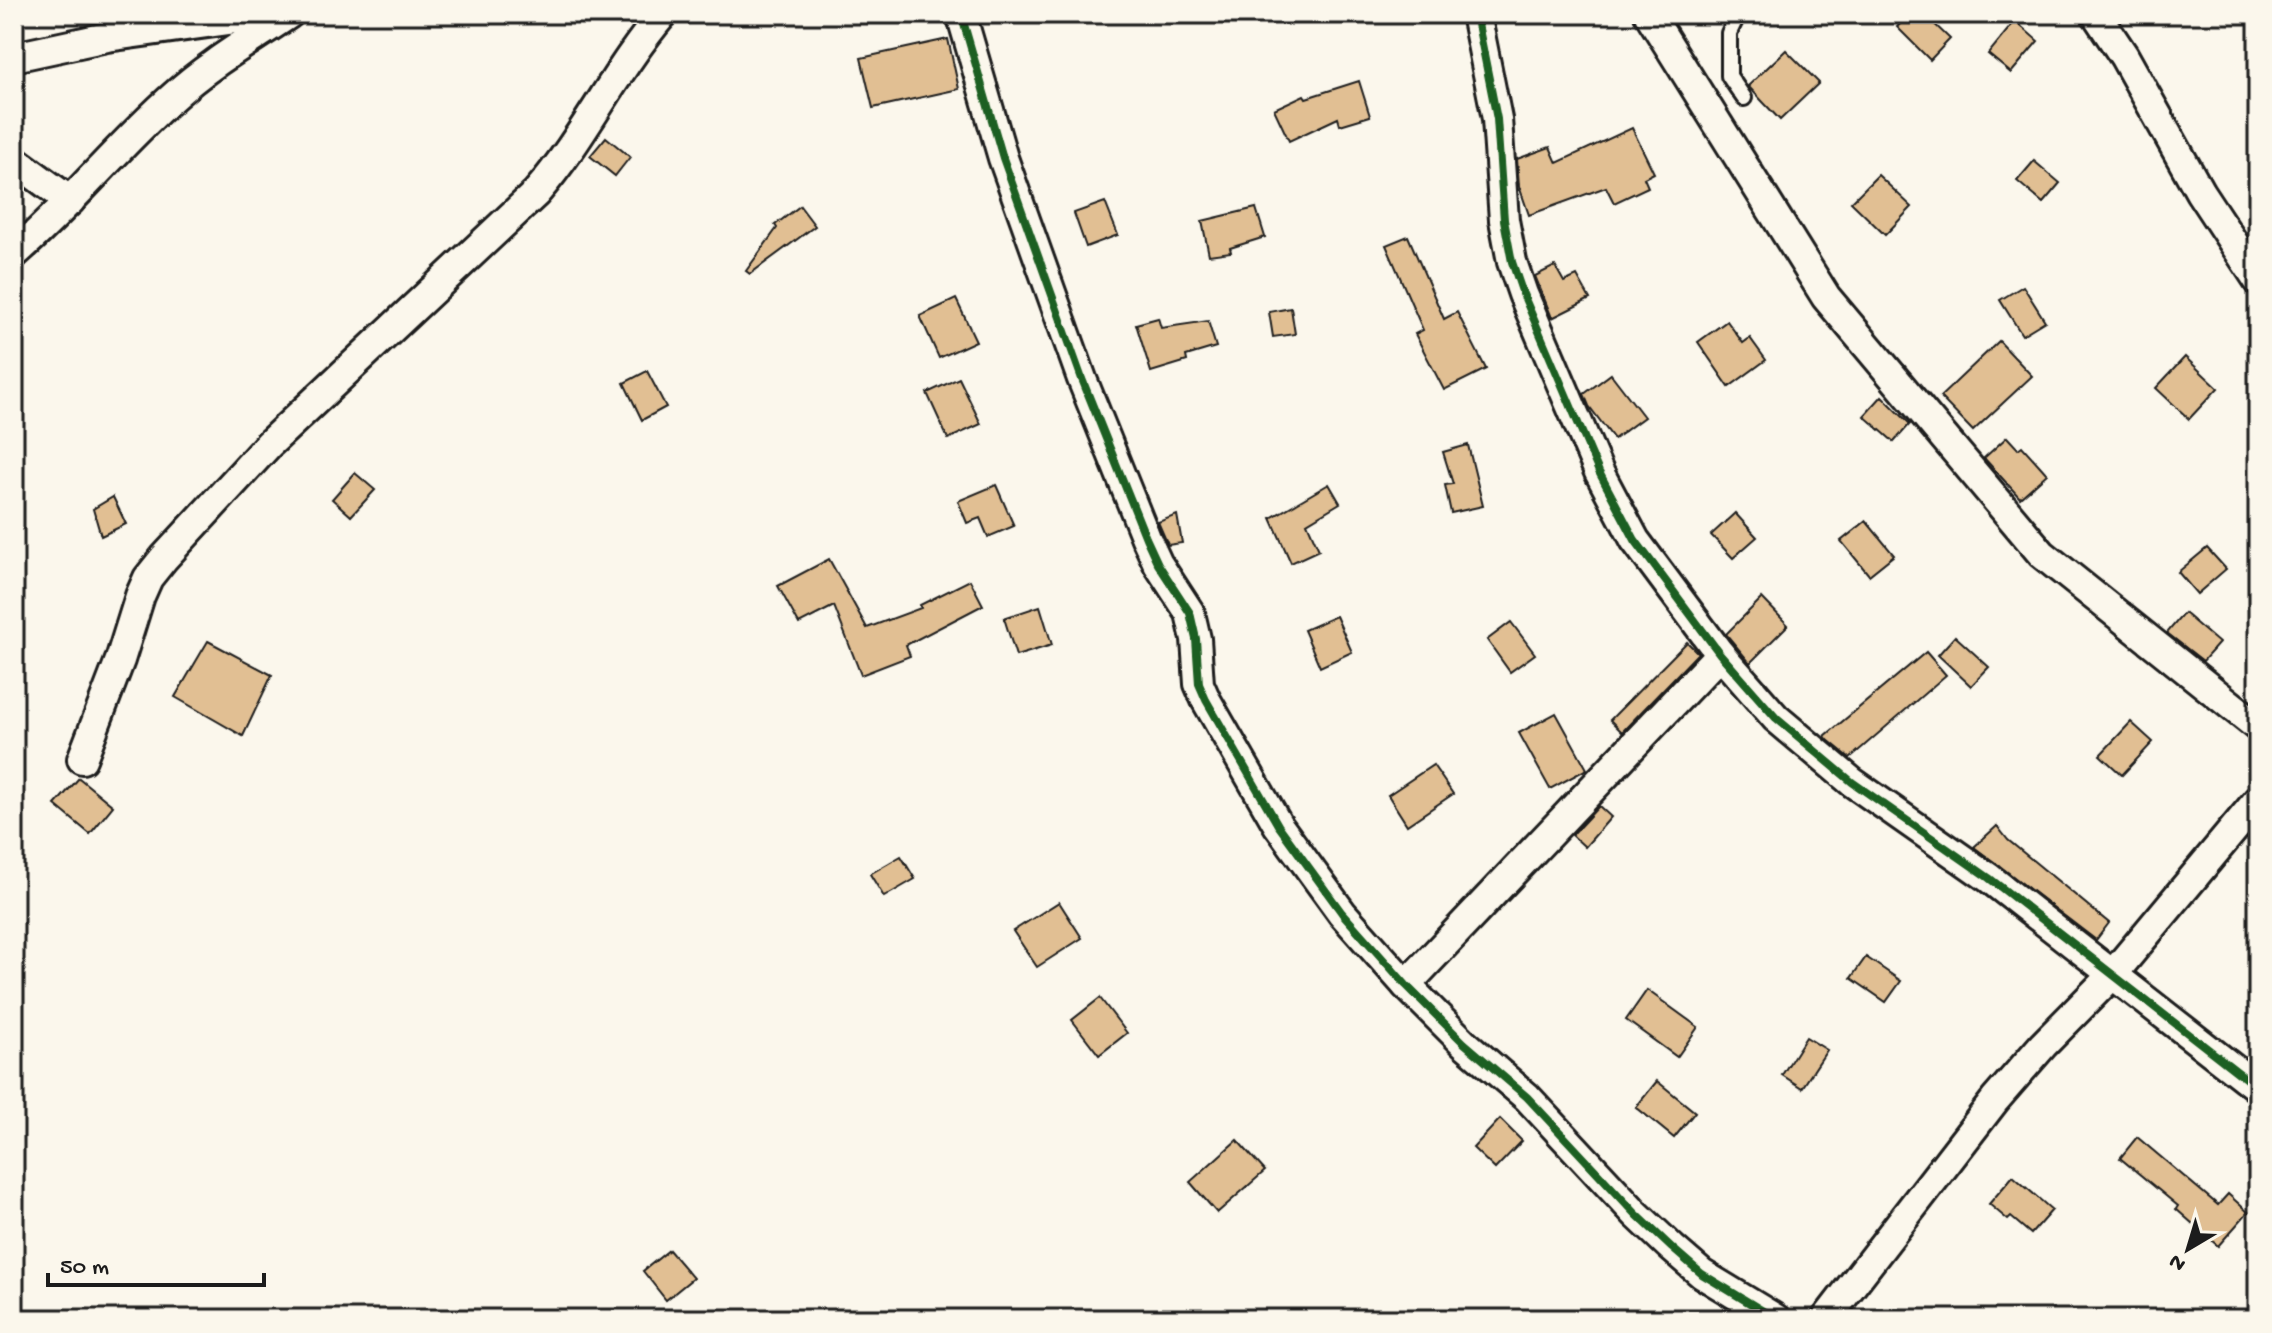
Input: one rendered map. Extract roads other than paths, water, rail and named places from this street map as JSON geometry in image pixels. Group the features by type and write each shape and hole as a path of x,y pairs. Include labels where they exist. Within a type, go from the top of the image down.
{"street":[{"path":"14,57 107,37 272,14"},
{"path":"14,254 177,93 289,14"},
{"path":"82,759 148,578 269,444 536,193 562,163 639,42 663,14"},
{"path":"961,14 1003,158 1082,379 1146,538 1158,564 1190,613 1196,639 1199,684 1278,825 1342,913 1406,985 1464,1043 1527,1097 1636,1214 1702,1274 1776,1319"},
{"path":"1476,14 1497,119 1504,220 1512,262 1599,472 1635,540 1720,654 1776,718 1852,782 1989,878 2258,1088"},
{"path":"1649,14 1826,297 2042,554 2258,727"},
{"path":"2096,14 2124,56 2200,192 2258,280"},
{"path":"14,160 70,201"},
{"path":"1406,985 1720,654"},
{"path":"1839,1315 1995,1100 2043,1045 2113,974 2258,800"}],"lane":[{"path":"1738,14 1729,33 1729,76 1744,98"}]}
